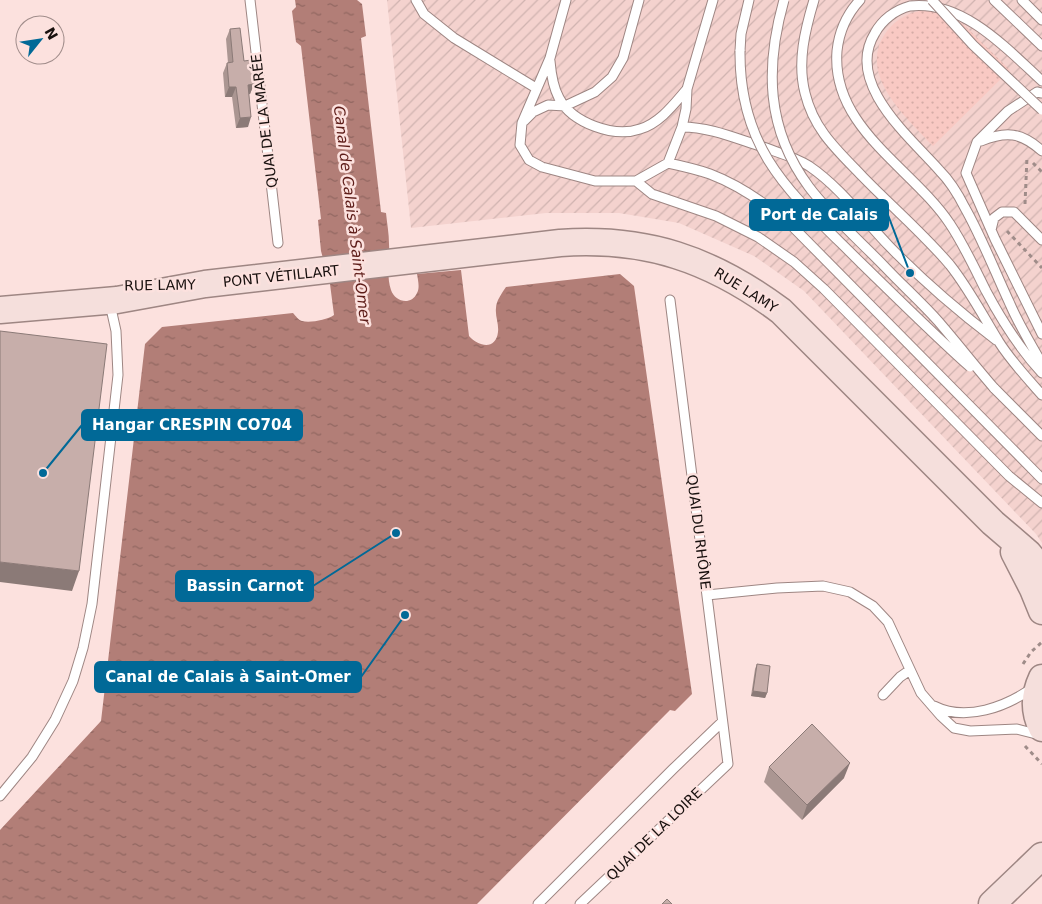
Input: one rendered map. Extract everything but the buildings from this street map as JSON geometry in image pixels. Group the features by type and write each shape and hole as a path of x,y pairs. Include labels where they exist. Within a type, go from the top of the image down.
{"street":[{"name":"RUE LAMY","path":"416,260 560,243 608,242 664,251 716,270 751,290 793,322 1042,570"},
{"name":"PONT VÉTILLART","path":"205,284 416,260"},
{"name":"RUE LAMY","path":"0,293 112,285 205,284"},
{"name":"RUE LAMY","path":"0,310 110,301 205,284"},
{"name":"RUE LAMY","path":"993,522 1015,554 1042,612"},
{"path":"1041,680 1036,705 1037,716 1042,728"},
{"path":"992,904 1039,856"}],"lane":[{"name":"QUAI DE LA MARÉE","path":"250,0 278,243"},
{"path":"416,0 424,14 454,38 536,88"},
{"path":"566,0 550,58 522,123 520,145 529,160 542,167 595,181 636,182 668,162 682,127 686,109 687,89 713,0"},
{"path":"522,123 533,112 548,105 565,106 595,92 612,77 623,58 639,0"},
{"path":"749,0 741,34 740,50 741,77 746,108 759,143 778,175 802,204 924,325 994,388 1042,436"},
{"path":"784,0 773,51 771,79 778,121 794,164 819,199 937,320 994,388"},
{"path":"814,0 806,24 803,42 805,92 812,115 826,139 937,250 969,292 1000,343 1042,395"},
{"path":"860,0 845,22 839,38 837,53 838,79 848,106 870,137 941,210 1012,336 1025,355 1042,373"},
{"path":"932,0 973,45 1042,110"},
{"path":"994,0 1042,46"},
{"path":"1022,0 1042,20"},
{"path":"1042,81 978,22 961,12 939,6 916,4 897,11 881,23 869,44 869,70 874,90 881,104 890,117 940,171 954,190 971,219 1014,313 1042,364"},
{"path":"550,58 552,78 559,99 573,115 603,130 619,133 641,129 654,122 669,110 687,89"},
{"path":"1042,93 1036,92 1008,111 977,142 966,173 1042,334"},
{"path":"682,127 703,129 732,137 797,159 810,167 825,179 891,248 935,290 1000,343"},
{"path":"977,142 1004,134 1029,140 1042,151"},
{"path":"668,162 710,174 743,190 789,222 1042,479"},
{"path":"636,182 652,194 716,216 758,237 794,262 810,275 990,457 1042,503"},
{"path":"992,230 994,218 1002,212 1014,212 1042,240"},
{"name":"QUAI DU RHÔNE","path":"670,300 728,764"},
{"path":"0,796 32,757 55,720 70,687 83,648 92,604 118,375 116,331 110,301"},
{"path":"706,595 777,588 823,586 850,592 872,606 888,622 918,688 927,701 950,725 958,730 1017,730 1042,735"},
{"path":"883,695 900,677 910,670"},
{"path":"927,701 950,712 975,712 1013,700 1041,680"},
{"path":"538,904 722,722"},
{"name":"QUAI DE LA LOIRE","path":"580,904 728,764"}],"shaded area":[{"path":"387,0 1042,0 1042,543 1036,534 804,291 754,256 679,223 619,213 546,213 411,228"},
{"path":"926,10 947,14 963,24 1010,70 933,146 898,108 880,78 877,63 879,47 891,26 904,16"}],"water":[{"path":"295,0 357,0 362,4 366,36 361,38 381,212 386,213 388,228 389,279 391,290 399,300 411,300 417,293 417,274 461,270 469,336 477,343 486,345 491,344 497,338 496,305 506,287 620,274 634,286 692,694 675,711 670,710 477,904 0,904 0,830 101,721 145,344 162,327 293,313 298,319 309,322 323,320 334,315 330,284 321,251 318,220 321,219 301,46 296,42 292,11 296,7"}],"place":[{"name":"Port de Calais","path":"910,273"},
{"name":"Hangar CRESPIN CO704","path":"43,473"},
{"name":"Bassin Carnot","path":"396,533"},
{"name":"Canal de Calais à Saint-Omer","path":"405,615"}]}
